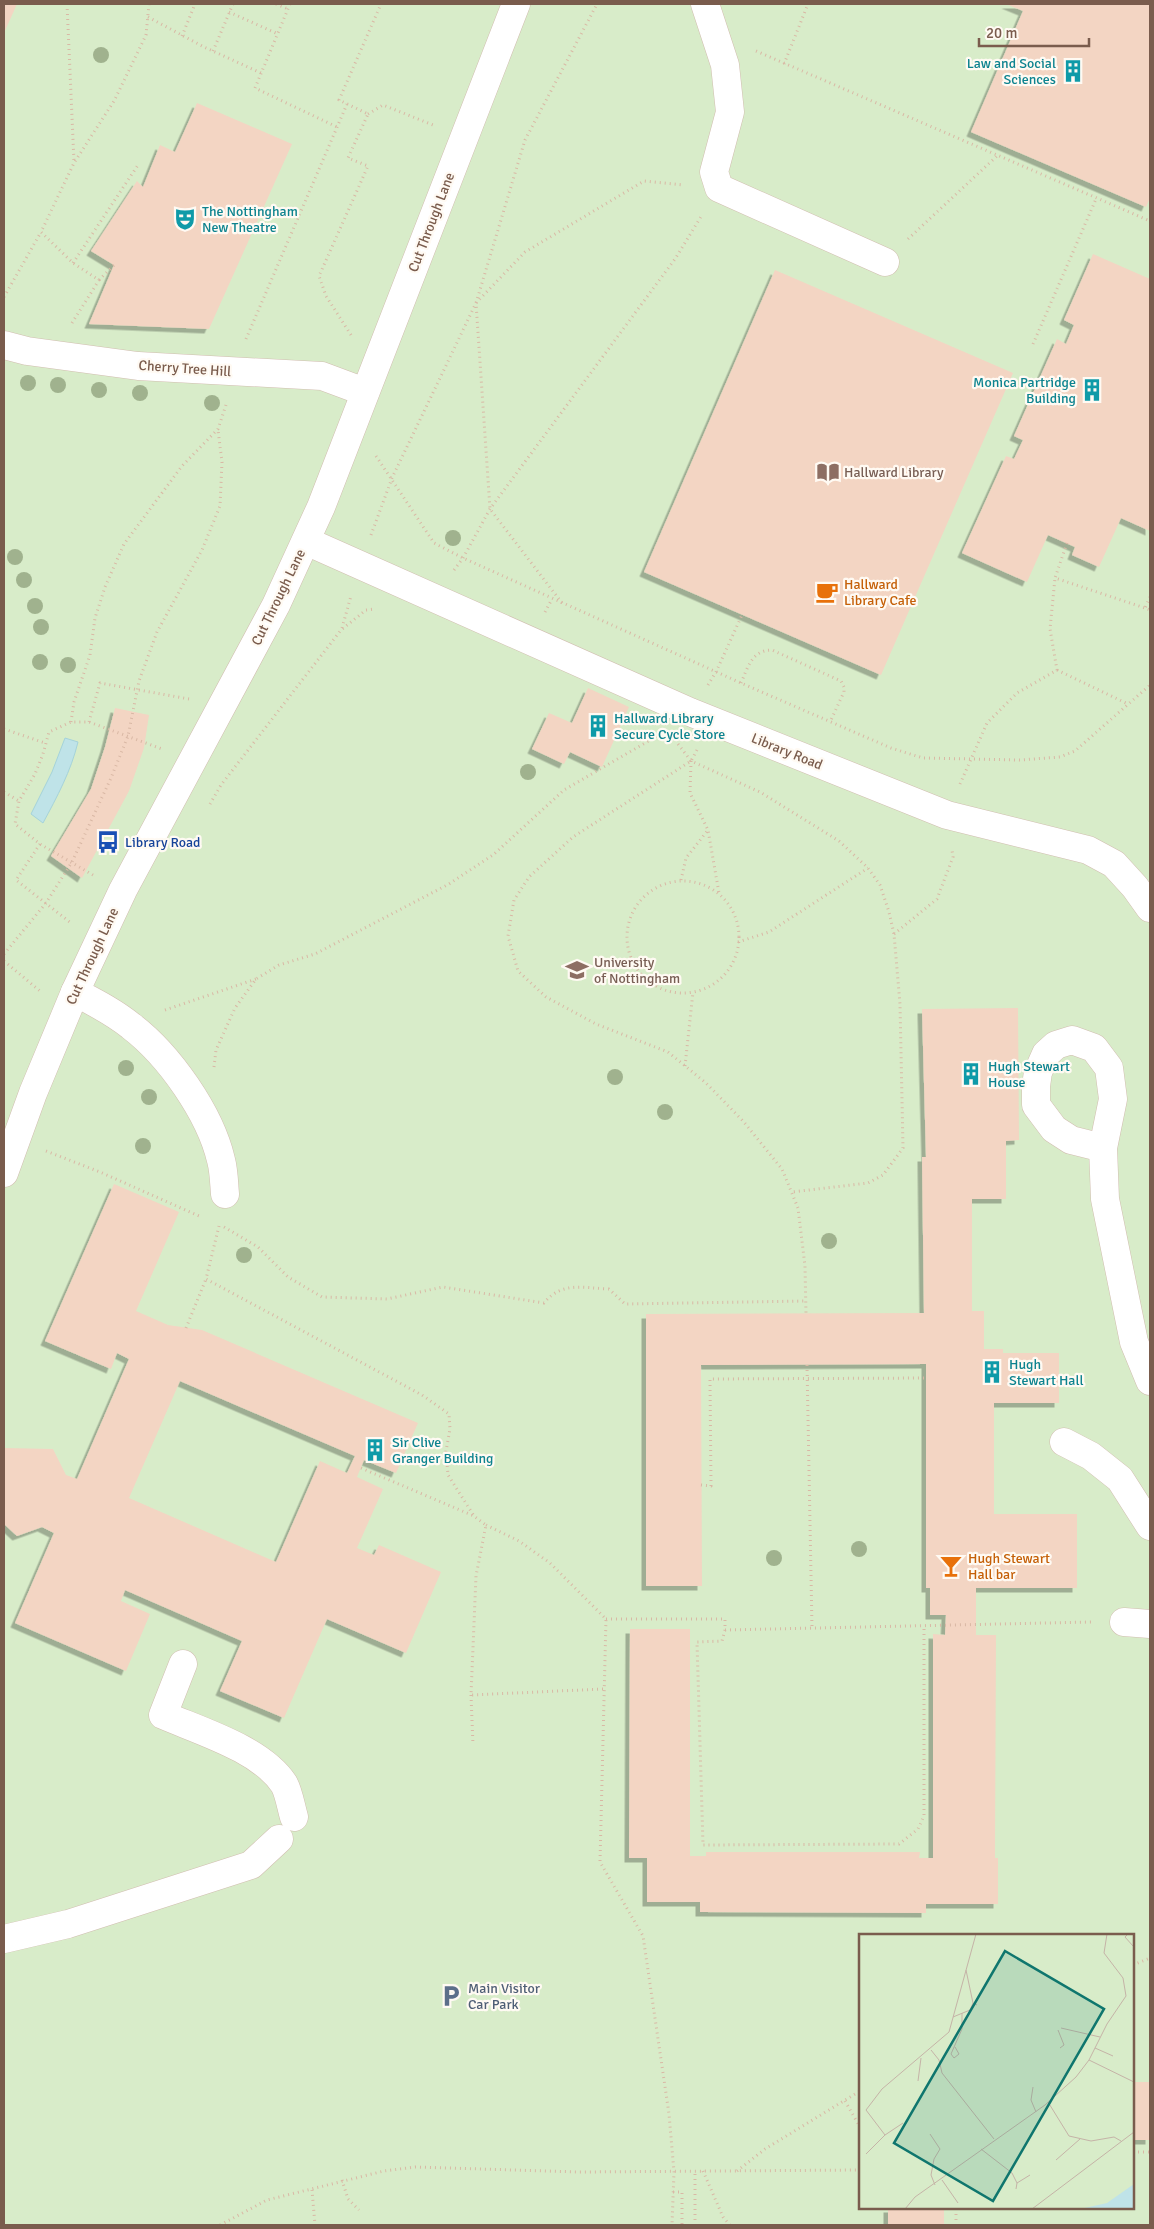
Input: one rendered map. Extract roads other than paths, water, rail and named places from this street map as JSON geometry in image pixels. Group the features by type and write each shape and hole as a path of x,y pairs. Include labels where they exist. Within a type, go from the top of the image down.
{"street":[{"name":"Cut Through Lane","path":"4,1173 10,1133 123,890 276,606 306,541 516,4"},
{"path":"705,4 725,65 730,112 714,172 718,188 885,262"},
{"name":"Cherry Tree Hill","path":"4,345 138,366 322,376 365,392"},
{"name":"Library Road","path":"306,541 701,716 947,815 1088,850 1114,864 1135,887 1150,908"},
{"path":"75,992 130,1025 159,1052 206,1120 221,1159 225,1194"},
{"path":"1103,1148 1105,1200 1134,1342 1150,1381"},
{"path":"1064,1442 1091,1456 1120,1479 1150,1526"},
{"path":"4,1939 68,1924 251,1865 287,1828 284,1785 268,1766 244,1750 163,1715 183,1664"}],"water":[{"path":"65,738 78,742 68,774 43,823 31,814 52,772"}],"place":[{"name":"Law and Social Sciences","path":"1073,71"},
{"name":"The Nottingham New Theatre","path":"185,219"},
{"name":"Monica Partridge Building","path":"1092,390"},
{"name":"Hallward Library","path":"828,472"},
{"name":"Hallward Library Cafe","path":"827,592"},
{"name":"Hallward Library Secure Cycle Store","path":"598,726"},
{"name":"Library Road","path":"108,842"},
{"name":"University of Nottingham","path":"577,970"},
{"name":"Hugh Stewart House","path":"971,1074"},
{"name":"Hugh Stewart Hall","path":"992,1372"},
{"name":"Sir Clive Granger Building","path":"375,1450"},
{"name":"Hugh Stewart Hall bar","path":"951,1566"},
{"name":"Main Visitor Car Park","path":"451,1996"}]}
